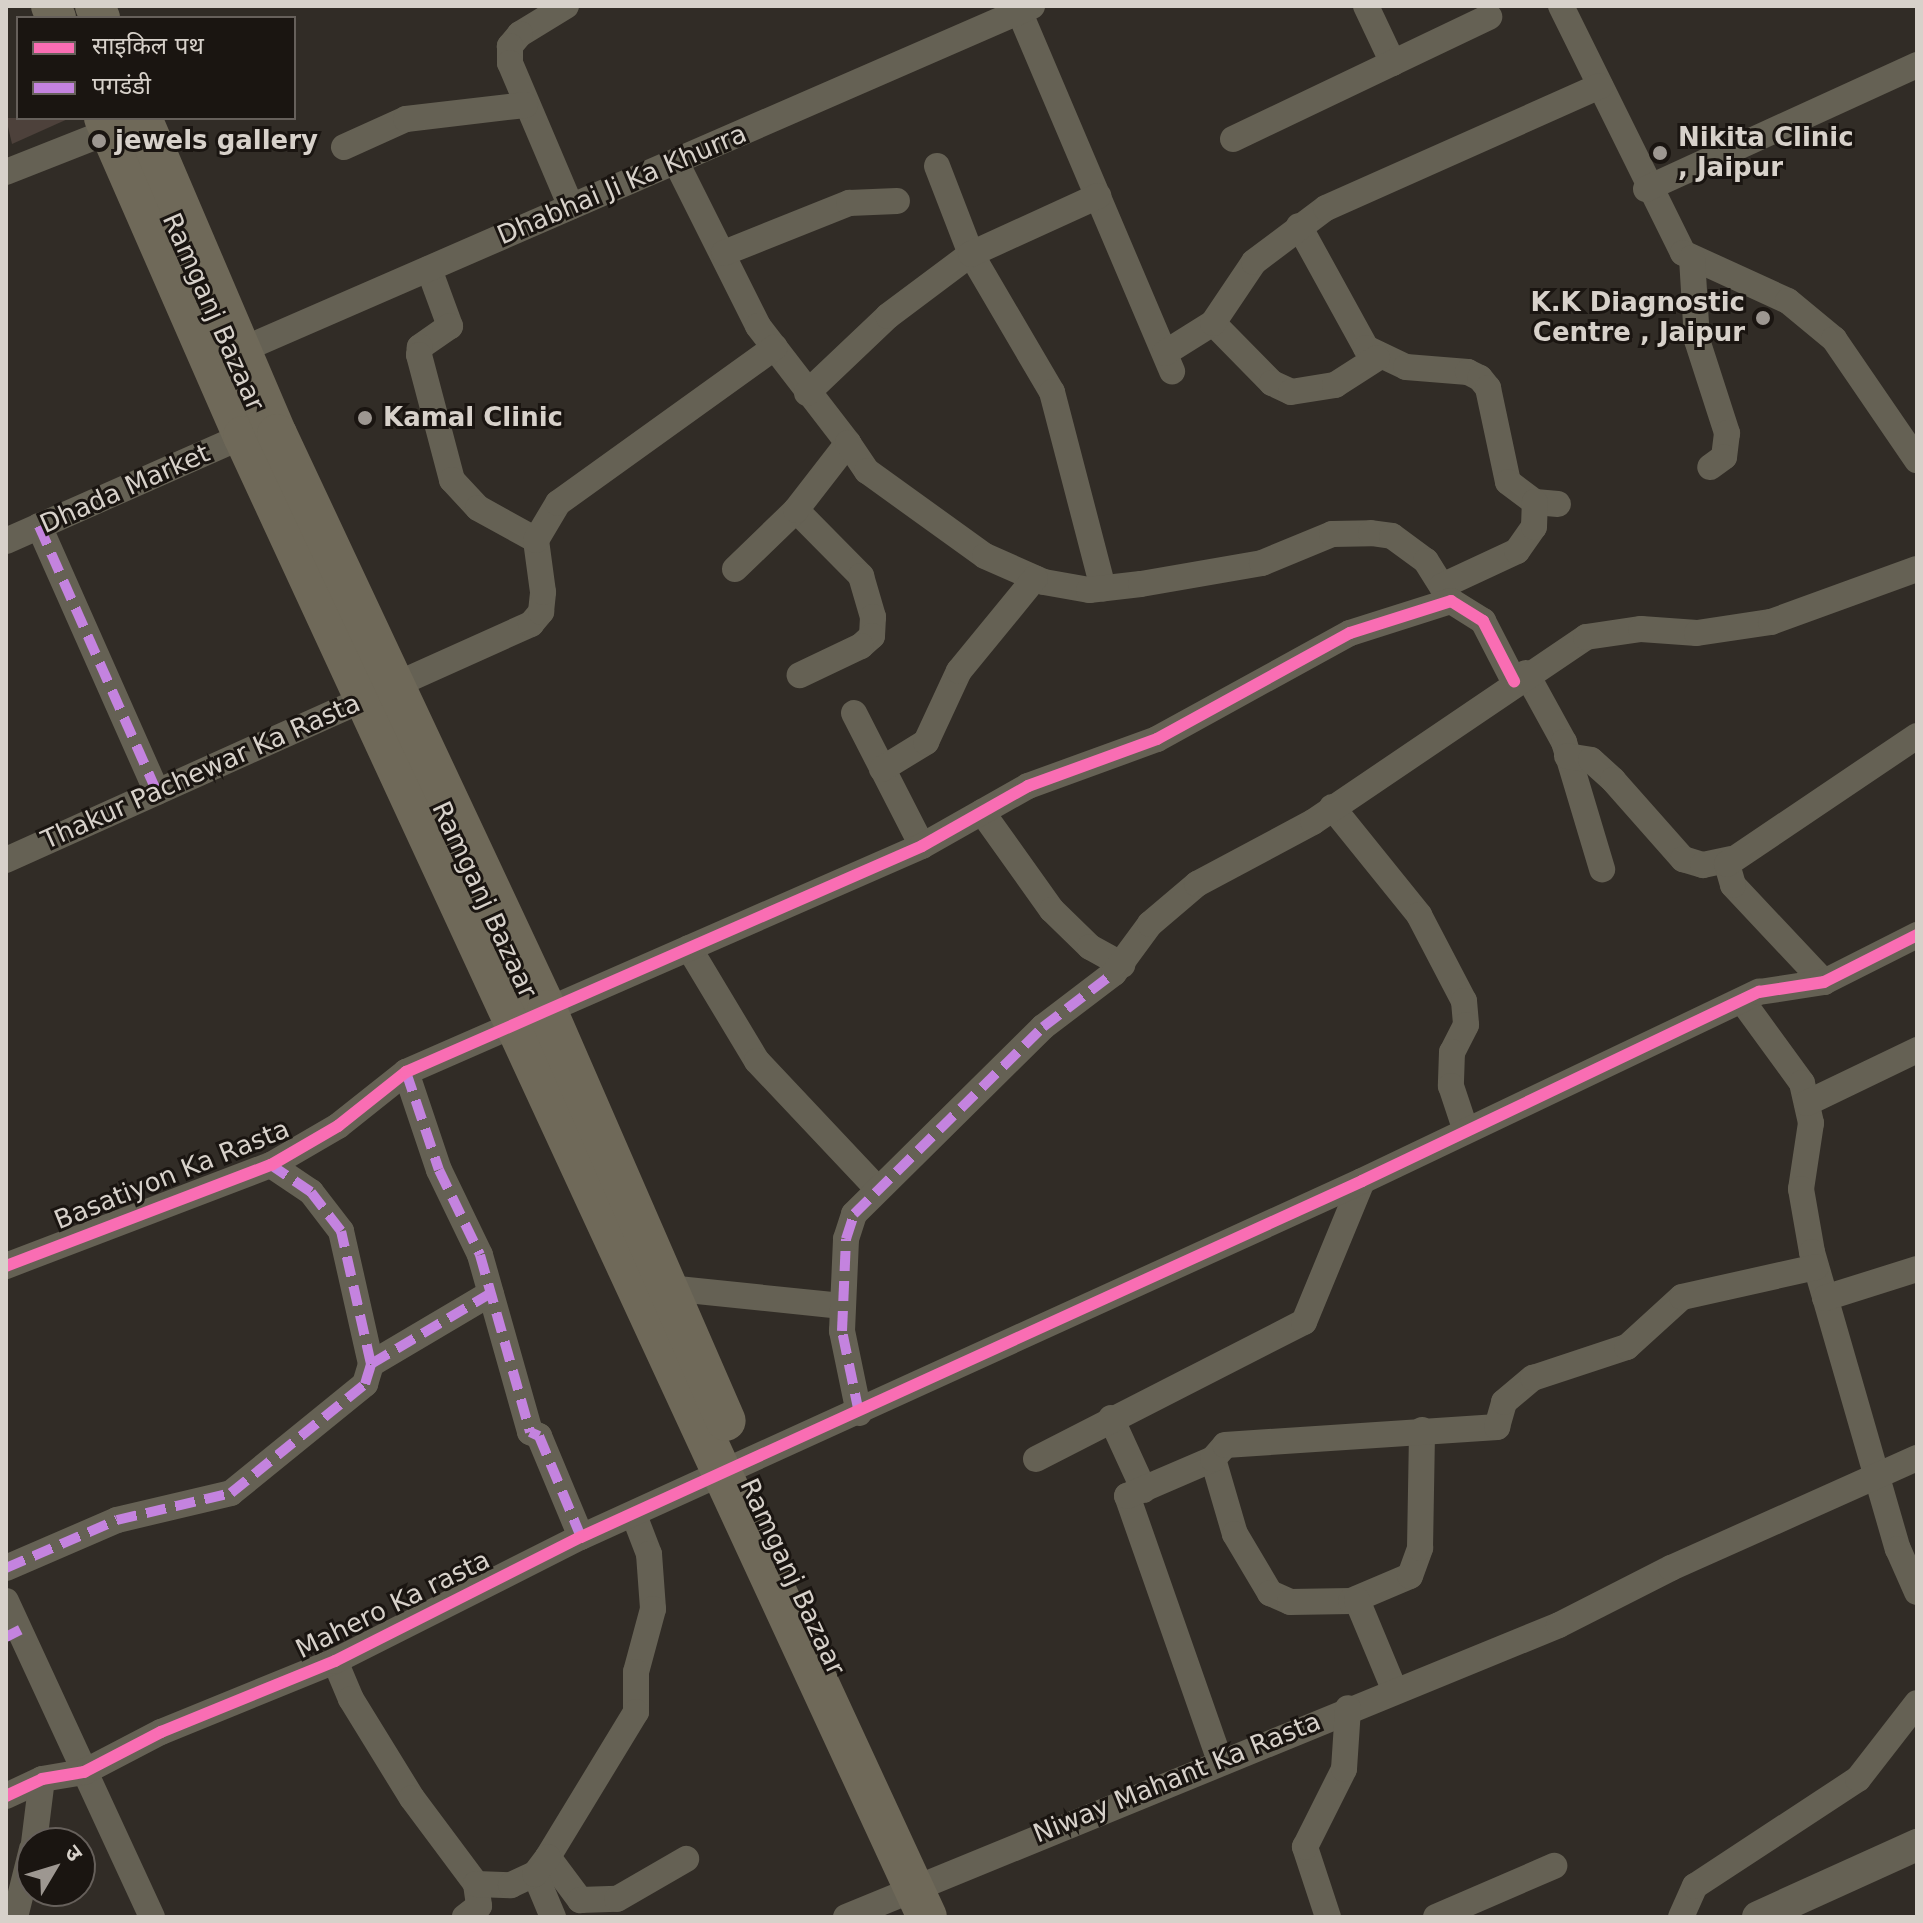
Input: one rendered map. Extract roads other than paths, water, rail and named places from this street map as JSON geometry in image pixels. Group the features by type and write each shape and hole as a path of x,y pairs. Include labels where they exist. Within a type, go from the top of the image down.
{"main road":[{"name":"Ramganj Bazaar","path":"119,122 532,1017 925,1893 955,1917"},
{"name":"Ramganj Bazaar","path":"226,357 243,436 381,691"},
{"name":"Ramganj Bazaar","path":"532,1017 668,1288 733,1470"}],"street":[{"path":"566,6 510,46 525,105 571,207"},
{"path":"1366,6 1393,63"},
{"path":"1561,6 1646,189 1692,258 1697,340 1727,433 1724,457 1710,467"},
{"path":"1022,8 1169,362 1213,323 1254,262 1326,208 1600,86"},
{"name":"Dhabhai Ji Ka Khurra","path":"226,357 1022,8"},
{"path":"1233,139 1489,17"},
{"path":"1646,189 1917,65"},
{"path":"344,147 406,119 525,105"},
{"path":"6,172 119,122"},
{"path":"676,162 724,253 744,300 807,393 867,471 985,556 1035,578 1103,588 1262,563 1332,534 1392,536 1426,561 1447,593 1483,621 1567,756 1602,869"},
{"path":"937,166 971,254 1052,392 1103,588"},
{"path":"807,393 888,316 971,254 1098,196"},
{"path":"724,253 849,203 897,201"},
{"path":"1213,323 1272,383 1291,392 1335,385 1377,358 1357,335 1299,226"},
{"path":"1692,258 1788,301 1834,339 1917,460"},
{"path":"429,269 450,326 420,347 419,355 452,480 478,508 536,540 558,503 775,347"},
{"name":"Basatiyon Ka Rasta","path":"6,1266 271,1165 338,1126 406,1072 922,846 1028,786 1157,739 1350,633 1447,593 1517,551 1546,503 1508,482 1488,388 1480,378 1377,358"},
{"name":"Dhada Market","path":"6,541 243,436"},
{"path":"735,569 796,510 848,443"},
{"path":"796,510 849,559 873,617 872,636 861,646 800,675"},
{"path":"39,526 157,792"},
{"name":"Thakur Pachewar Ka Rasta","path":"6,860 531,624 541,612 543,592 536,540"},
{"path":"859,1413 842,1306 846,1239 854,1214 875,1186 1043,1027 1122,965 1150,924 1197,884 1241,866 1520,677 1586,637 1641,629 1697,633 1771,622 1917,569"},
{"path":"882,769 926,742 959,671 1035,578"},
{"path":"854,713 922,846"},
{"path":"1567,756 1591,760 1613,780 1683,859 1703,865 1731,859 1917,736"},
{"path":"1332,807 1419,915 1464,1001 1466,1025 1452,1052 1451,1086 1466,1131"},
{"path":"982,812 1052,910 1090,947 1122,965"},
{"path":"1731,859 1733,885 1824,982"},
{"name":"Mahero Ka rasta","path":"6,1796 42,1779 84,1772 161,1732 335,1661 581,1537 859,1413 1362,1181 1759,992 1824,982 1917,935"},
{"path":"689,948 757,1061 875,1186"},
{"path":"1743,1002 1786,1056 1807,1103 1811,1123 1801,1189 1816,1267 1879,1478 1917,1592"},
{"path":"1807,1103 1917,1050"},
{"path":"406,1072 491,1293 530,1432 539,1436 581,1537"},
{"path":"6,1568 117,1520 231,1493 365,1384 371,1364 341,1231 311,1192 271,1165"},
{"path":"1036,1459 1304,1322 1362,1181"},
{"path":"1220,1761 1127,1496 1213,1459 1225,1445 1266,1438 1497,1427 1504,1402 1533,1378 1627,1347 1682,1297 1816,1267"},
{"path":"1825,1298 1917,1269"},
{"path":"668,1288 842,1306"},
{"path":"371,1364 491,1293"},
{"path":"1111,1418 1144,1490"},
{"path":"1213,1459 1235,1534 1270,1593 1290,1602 1357,1600 1410,1576 1420,1548 1422,1430"},
{"name":"Niway Mahant Ka Rasta","path":"846,1917 925,1893 1220,1761 1511,1644 1917,1458"},
{"path":"335,1661 404,1786 479,1906 541,1865 636,1712 636,1672 653,1609 649,1554 634,1515"},
{"path":"1357,1600 1394,1689"},
{"path":"6,1601 13,1634 84,1772 152,1917"},
{"path":"1681,1917 1695,1886 1858,1779 1917,1703"},
{"path":"1328,1917 1305,1847 1344,1769 1348,1708"},
{"path":"36,1827 42,1779"},
{"path":"1758,1917 1917,1845"},
{"path":"541,1865 580,1900 617,1899 686,1859"},
{"path":"541,1865 553,1917"},
{"path":"1436,1917 1554,1866"}],"place":[{"name":"jewels gallery","path":"99,141"},
{"name":"Nikita Clinic , Jaipur","path":"1660,153"},
{"name":"K.K Diagnostic Centre , Jaipur","path":"1763,318"},
{"name":"Kamal Clinic","path":"365,418"}]}
